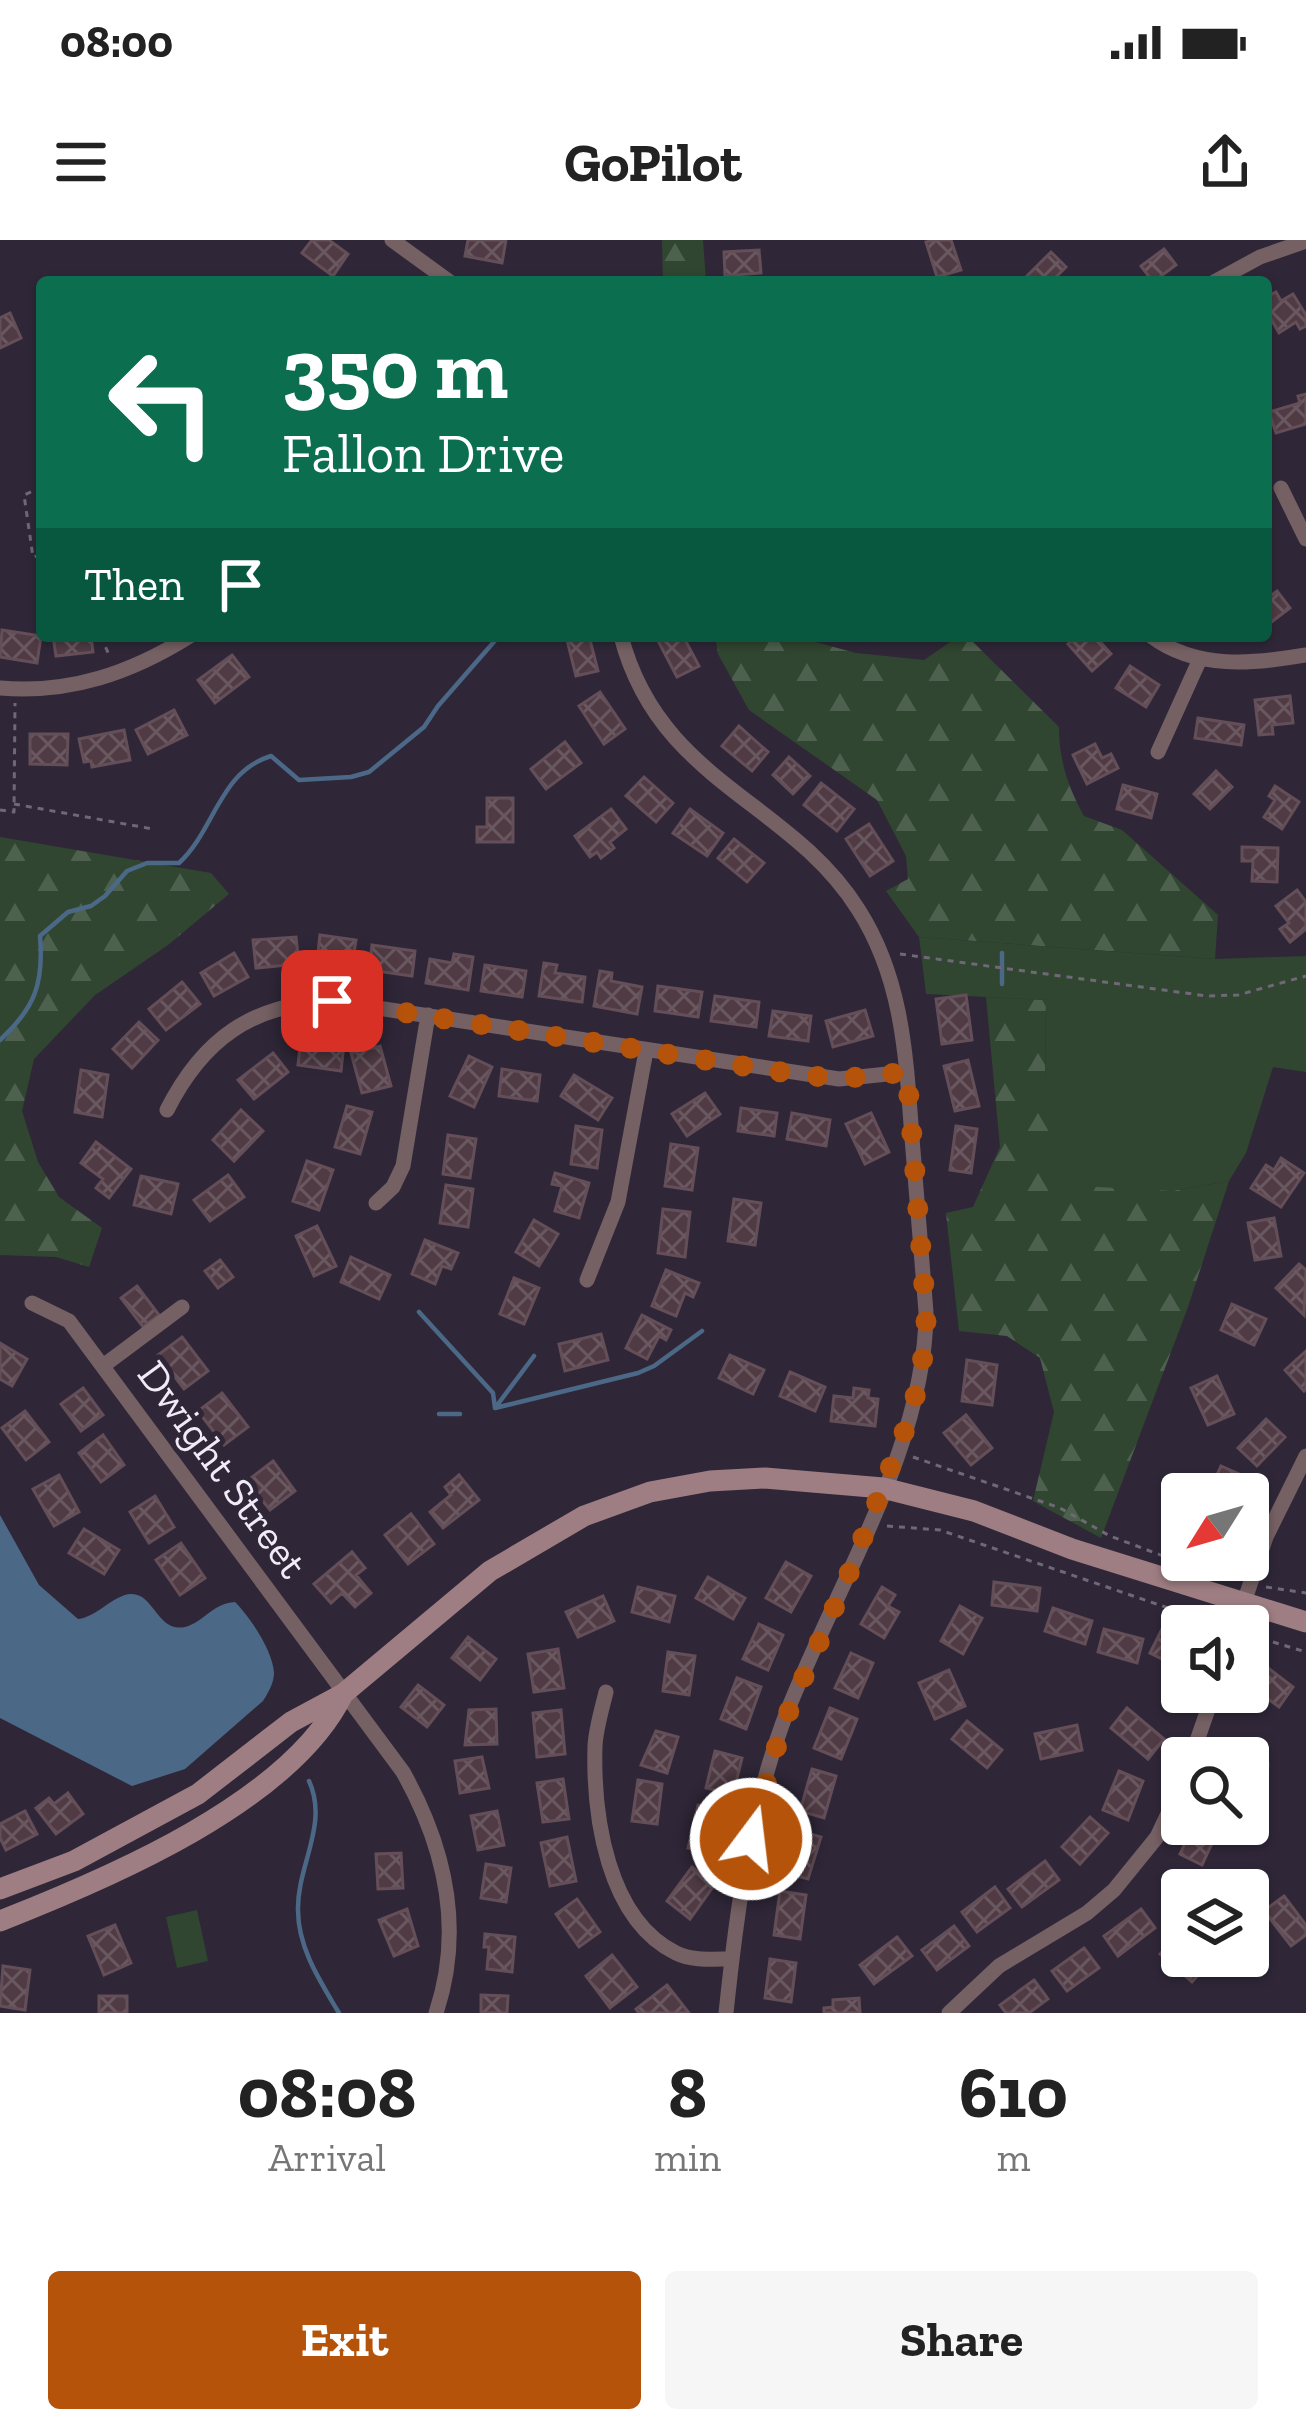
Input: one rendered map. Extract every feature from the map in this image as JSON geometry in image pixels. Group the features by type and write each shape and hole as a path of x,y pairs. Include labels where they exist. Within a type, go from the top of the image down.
{"main road":[{"path":"0,1889 74,1861 198,1794 316,1706 343,1694 490,1571 552,1532 616,1503 665,1489 740,1479 798,1478 883,1488 974,1511 1072,1550 1247,1593 1306,1622"},
{"path":"0,1921 114,1874 231,1806 313,1741 343,1694"}],"street":[{"path":"392,240 442,276"},
{"path":"1225,276 1306,241"},
{"path":"1281,488 1306,539"},
{"path":"8,688 67,687 117,674 181,642"},
{"path":"623,642 643,694 678,744 830,873 856,904 884,959 901,1014 907,1072 926,1342 917,1394 883,1488 782,1727 751,1839 726,2013"},
{"path":"1164,642 1201,659 1241,663 1306,655"},
{"path":"1158,752 1201,659"},
{"path":"166,1110 203,1053 234,1028 270,1010 332,1001 839,1079 907,1072"},
{"path":"376,1203 393,1187 403,1166 428,1015"},
{"path":"587,1280 618,1202 646,1051"},
{"name":"Dwight Street","path":"32,1303 69,1321 403,1772 437,1844 448,1895 450,1934 436,2013"},
{"path":"103,1366 182,1306"},
{"path":"1243,1605 1266,1537 1306,1456"},
{"path":"606,1691 595,1743 599,1814 614,1873 630,1910 650,1937 681,1955 731,1960"},
{"path":"949,2013 999,1966 1087,1913 1114,1890 1161,1829"}],"path":[{"path":"36,490 25,495 36,556"},
{"path":"104,642 117,674"},
{"path":"0,810 14,812 8,688"},
{"path":"14,804 153,829"},
{"path":"884,959 904,953 1208,996 1238,995 1306,976"},
{"path":"897,1451 1060,1508 1110,1536 1161,1556"},
{"path":"869,1522 940,1531 1161,1606"},
{"path":"1247,1593 1306,1594"},
{"path":"1269,1641 1306,1652"}],"green space":[{"path":"662,240 703,240 706,276 663,276"},
{"path":"716,642 815,642 856,653 924,660 950,642 973,642 1059,727 1066,773 1084,816 1122,830 1218,915 1215,959 919,937 886,891 908,879 906,856 877,800 749,710"},
{"path":"0,837 211,873 229,894 168,945 95,995 34,1059 22,1111 38,1162 59,1197 102,1228 89,1267 56,1257 0,1255"},
{"path":"919,937 1215,959 1306,956 1306,1072 1273,1067 1246,1153 1229,1181 1171,1191 1080,1186 1052,1153 1045,1080 1046,1000 926,994"},
{"path":"986,997 1046,1000 1045,1080 1171,1191 1229,1181 1188,1307 1101,1538 1033,1501 1054,1412 1040,1358 1007,1336 959,1331 946,1213 973,1207 1000,1147"},
{"path":"197,1910 208,1961 177,1968 166,1917"}],"water":[{"path":"0,1515 39,1585 78,1619 130,1594 145,1599 168,1624 185,1627 235,1602 260,1635 273,1664 273,1680 263,1701 185,1769 132,1786 0,1718"}],"building":[{"path":"312,240 329,240 348,254 333,276 302,253"},
{"path":"468,240 506,240 502,263 465,256"},
{"path":"951,240 961,270 937,276 926,242"},
{"path":"1164,249 1176,265 1161,276 1148,276 1141,266"},
{"path":"759,250 761,273 725,276 724,252"},
{"path":"1051,252 1066,267 1057,276 1027,276"},
{"path":"1276,292 1281,301 1293,294 1306,315 1306,326 1300,329 1296,322 1279,333 1272,321 1272,294"},
{"path":"10,313 21,338 0,348 0,318"},
{"path":"1306,394 1306,424 1276,433 1272,411 1300,403 1298,396"},
{"path":"1277,591 1290,608 1272,622 1272,595"},
{"path":"2,630 36,635 40,642 37,663 0,657"},
{"path":"54,642 92,642 93,652 56,656"},
{"path":"568,642 591,642 598,671 576,676"},
{"path":"659,642 686,642 699,666 677,677"},
{"path":"1100,642 1111,654 1092,671 1068,644"},
{"path":"232,655 249,677 215,703 198,680"},
{"path":"1130,666 1159,685 1146,707 1116,688"},
{"path":"600,692 625,729 604,744 579,706"},
{"path":"1290,696 1293,723 1272,725 1273,734 1259,735 1255,700"},
{"path":"174,710 187,735 148,754 136,730"},
{"path":"1198,718 1244,725 1241,745 1195,738"},
{"path":"739,726 768,752 752,771 722,746"},
{"path":"124,730 130,760 92,767 91,761 84,762 79,739"},
{"path":"30,734 68,734 67,765 30,764"},
{"path":"565,742 581,763 546,789 531,769"},
{"path":"1095,744 1102,758 1111,754 1118,768 1087,784 1073,755"},
{"path":"789,757 810,776 793,794 773,775"},
{"path":"1216,771 1232,787 1210,809 1194,794"},
{"path":"644,777 673,803 656,822 626,796"},
{"path":"821,783 854,809 837,831 804,805"},
{"path":"1123,785 1157,794 1151,818 1117,809"},
{"path":"1275,786 1299,802 1282,829 1264,817 1275,800 1269,796"},
{"path":"487,798 513,798 513,842 477,842 477,827 487,827"},
{"path":"611,809 626,829 610,842 614,848 601,858 597,852 590,857 575,836"},
{"path":"690,809 723,833 707,856 673,833"},
{"path":"869,824 893,861 870,876 846,839"},
{"path":"734,839 764,863 747,882 718,858"},
{"path":"1242,847 1278,848 1277,882 1252,881 1253,861 1242,861"},
{"path":"1297,890 1306,902 1306,929 1290,942 1280,929 1289,923 1276,906"},
{"path":"320,935 356,940 352,965 317,960"},
{"path":"296,937 299,964 256,968 253,940"},
{"path":"372,945 415,951 412,976 369,970"},
{"path":"234,953 248,977 214,996 201,973"},
{"path":"454,954 473,957 468,990 426,983 430,959 452,963"},
{"path":"544,963 557,965 555,973 585,977 582,1002 539,996"},
{"path":"485,965 526,971 522,997 481,991"},
{"path":"600,971 612,973 611,981 642,987 637,1014 594,1006"},
{"path":"182,982 200,1004 166,1030 149,1009"},
{"path":"658,986 702,992 698,1017 655,1011"},
{"path":"966,995 972,1040 942,1044 936,999"},
{"path":"715,996 759,1002 756,1027 711,1021"},
{"path":"865,1010 873,1036 833,1047 826,1021"},
{"path":"773,1011 811,1016 808,1041 769,1036"},
{"path":"139,1022 158,1040 132,1068 113,1049"},
{"path":"301,1039 344,1044 341,1071 298,1065"},
{"path":"380,1046 391,1086 362,1093 351,1053"},
{"path":"273,1053 288,1072 254,1099 238,1080"},
{"path":"469,1056 492,1067 474,1107 450,1096"},
{"path":"968,1060 979,1106 955,1111 944,1066"},
{"path":"502,1069 540,1075 537,1101 499,1096"},
{"path":"81,1070 108,1075 102,1117 75,1112"},
{"path":"574,1075 612,1098 598,1120 561,1096"},
{"path":"705,1093 720,1114 687,1136 672,1114"},
{"path":"347,1106 372,1112 360,1154 335,1147"},
{"path":"741,1108 777,1113 774,1136 738,1131"},
{"path":"241,1110 263,1131 234,1161 213,1140"},
{"path":"792,1113 830,1120 826,1146 787,1139"},
{"path":"871,1113 889,1152 865,1164 846,1124"},
{"path":"576,1126 602,1130 597,1168 571,1164"},
{"path":"956,1126 977,1129 971,1173 950,1170"},
{"path":"448,1135 476,1139 470,1178 443,1174"},
{"path":"96,1142 131,1169 109,1198 96,1188 103,1179 81,1163"},
{"path":"671,1144 698,1148 692,1190 665,1186"},
{"path":"1281,1158 1304,1173 1281,1207 1251,1188 1266,1165 1274,1170"},
{"path":"307,1161 333,1170 319,1210 293,1201"},
{"path":"555,1173 589,1183 579,1218 555,1211 562,1186 552,1184"},
{"path":"228,1175 244,1197 210,1221 194,1200"},
{"path":"141,1176 178,1184 171,1214 134,1205"},
{"path":"446,1185 473,1189 468,1227 440,1223"},
{"path":"734,1199 761,1203 755,1245 728,1241"},
{"path":"663,1209 690,1212 685,1257 658,1253"},
{"path":"1274,1218 1281,1256 1255,1260 1248,1223"},
{"path":"534,1220 558,1234 539,1266 516,1252"},
{"path":"317,1226 336,1266 314,1276 296,1236"},
{"path":"425,1240 458,1253 451,1269 442,1266 435,1284 412,1274"},
{"path":"351,1257 390,1275 379,1299 341,1282"},
{"path":"220,1260 233,1277 218,1288 205,1271"},
{"path":"1299,1264 1306,1270 1304,1315 1276,1288"},
{"path":"666,1270 699,1283 693,1297 685,1293 676,1316 652,1306"},
{"path":"514,1278 539,1288 524,1324 500,1314"},
{"path":"137,1286 159,1315 143,1327 121,1298"},
{"path":"1232,1304 1266,1319 1254,1345 1221,1330"},
{"path":"642,1315 671,1330 666,1340 659,1336 647,1359 626,1348"},
{"path":"601,1334 608,1360 565,1371 559,1344"},
{"path":"182,1337 208,1371 184,1389 158,1355"},
{"path":"0,1343 27,1359 12,1386 0,1379"},
{"path":"1306,1351 1306,1389 1304,1391 1285,1370"},
{"path":"730,1355 764,1370 753,1394 719,1378"},
{"path":"967,1360 997,1365 992,1405 962,1401"},
{"path":"790,1372 825,1387 815,1411 780,1396"},
{"path":"1217,1376 1234,1414 1208,1425 1191,1388"},
{"path":"83,1388 103,1415 81,1431 61,1404"},
{"path":"854,1388 869,1390 868,1398 878,1399 875,1426 831,1421 834,1396 853,1398"},
{"path":"222,1393 248,1427 224,1445 198,1411"},
{"path":"25,1411 49,1442 26,1460 2,1428"},
{"path":"966,1415 992,1448 971,1465 944,1433"},
{"path":"1266,1419 1285,1437 1257,1466 1238,1448"},
{"path":"103,1435 124,1465 101,1482 79,1453"},
{"path":"273,1461 295,1491 270,1510 247,1481"},
{"path":"59,1475 79,1512 54,1526 33,1489"},
{"path":"459,1475 479,1500 443,1528 430,1512 451,1495 445,1487"},
{"path":"155,1496 174,1527 149,1543 130,1512"},
{"path":"411,1514 434,1544 408,1564 385,1535"},
{"path":"84,1529 119,1550 104,1574 69,1553"},
{"path":"181,1543 205,1578 180,1595 156,1560"},
{"path":"352,1552 365,1568 356,1575 371,1593 355,1607 342,1593 331,1603 314,1584"},
{"path":"786,1562 811,1576 791,1612 766,1598"},
{"path":"708,1577 745,1598 733,1619 696,1598"},
{"path":"994,1582 1040,1588 1037,1611 992,1605"},
{"path":"638,1587 675,1596 669,1622 632,1612"},
{"path":"882,1587 895,1595 888,1606 899,1612 884,1638 861,1624"},
{"path":"603,1596 614,1621 578,1637 566,1612"},
{"path":"960,1606 982,1618 963,1654 941,1641"},
{"path":"1053,1608 1092,1621 1085,1644 1045,1631"},
{"path":"759,1624 783,1635 768,1670 743,1659"},
{"path":"1104,1629 1143,1639 1137,1663 1098,1652"},
{"path":"1161,1631 1161,1658 1150,1653"},
{"path":"468,1637 496,1659 480,1680 452,1658"},
{"path":"558,1649 564,1688 534,1692 528,1654"},
{"path":"668,1652 695,1656 689,1695 663,1691"},
{"path":"851,1653 873,1663 858,1698 835,1688"},
{"path":"1269,1669 1293,1687 1279,1707 1269,1700"},
{"path":"949,1670 965,1706 935,1719 919,1683"},
{"path":"737,1678 761,1687 746,1729 721,1719"},
{"path":"418,1685 444,1705 427,1727 401,1707"},
{"path":"830,1708 857,1719 841,1759 814,1748"},
{"path":"1127,1708 1162,1737 1161,1743 1148,1759 1111,1728"},
{"path":"496,1709 497,1744 465,1745 469,1710"},
{"path":"561,1710 565,1754 537,1757 533,1713"},
{"path":"967,1721 1002,1750 987,1768 952,1739"},
{"path":"1077,1725 1082,1750 1041,1759 1035,1734"},
{"path":"656,1731 678,1737 667,1773 641,1765"},
{"path":"715,1751 742,1758 733,1795 706,1788"},
{"path":"482,1757 489,1788 460,1793 455,1761"},
{"path":"812,1769 836,1776 824,1818 800,1811"},
{"path":"1119,1771 1143,1781 1128,1820 1103,1810"},
{"path":"563,1779 569,1819 543,1822 537,1783"},
{"path":"638,1780 662,1784 657,1824 632,1821"},
{"path":"68,1793 83,1814 56,1834 36,1808 49,1798 54,1804"},
{"path":"698,1805 725,1812 715,1854 688,1848"},
{"path":"25,1811 37,1834 6,1850 0,1824"},
{"path":"497,1811 504,1845 478,1850 471,1816"},
{"path":"1090,1817 1108,1833 1080,1864 1062,1847"},
{"path":"796,1830 821,1837 808,1879 783,1872"},
{"path":"567,1837 576,1881 550,1886 541,1843"},
{"path":"1184,1845 1211,1845 1202,1865 1180,1854"},
{"path":"401,1853 403,1888 378,1889 376,1854"},
{"path":"1045,1861 1059,1880 1022,1907 1008,1889"},
{"path":"486,1864 511,1868 506,1902 481,1898"},
{"path":"692,1867 715,1884 690,1919 667,1901"},
{"path":"995,1887 1010,1908 977,1932 962,1912"},
{"path":"780,1891 806,1895 800,1939 774,1935"},
{"path":"1284,1896 1306,1925 1306,1935 1291,1946 1269,1917 1269,1907"},
{"path":"577,1899 600,1932 579,1947 556,1914"},
{"path":"407,1909 418,1946 394,1956 379,1920"},
{"path":"1141,1909 1155,1928 1118,1956 1104,1936"},
{"path":"115,1925 131,1963 104,1975 88,1936"},
{"path":"954,1926 969,1946 937,1970 922,1950"},
{"path":"485,1934 515,1937 512,1972 487,1969"},
{"path":"897,1937 912,1956 874,1984 860,1965"},
{"path":"1084,1948 1099,1968 1067,1991 1052,1971"},
{"path":"612,1955 637,1987 610,2008 586,1976"},
{"path":"770,1959 796,1963 791,2002 765,1998"},
{"path":"3,1966 30,1970 25,2010 0,2006"},
{"path":"1034,1980 1048,1999 1029,2013 1006,2013 1000,2005"},
{"path":"667,1985 689,2013 639,2013 636,2009"},
{"path":"481,1995 508,1996 507,2013 481,2013"},
{"path":"99,1996 127,1996 127,2013 99,2013"},
{"path":"859,1998 860,2013 824,2013 824,2008 833,2007 833,2000"}],"waterway":[{"path":"0,1040 35,994 40,936 68,912 91,906 127,871 147,863 179,863 240,775 271,756 299,780 369,772 424,727 494,642"},
{"path":"1002,953 1002,984"},
{"path":"419,1312 493,1393 495,1408"},
{"path":"495,1408 638,1373 702,1331"},
{"path":"498,1404 534,1356"},
{"path":"439,1414 460,1414"},
{"path":"309,1781 316,1813 299,1894 299,1924 311,1964 339,2013"}],"route":[{"path":"332,1001 781,1072 855,1079 907,1072 926,1312 917,1394 846,1581 782,1727 751,1839"}]}
